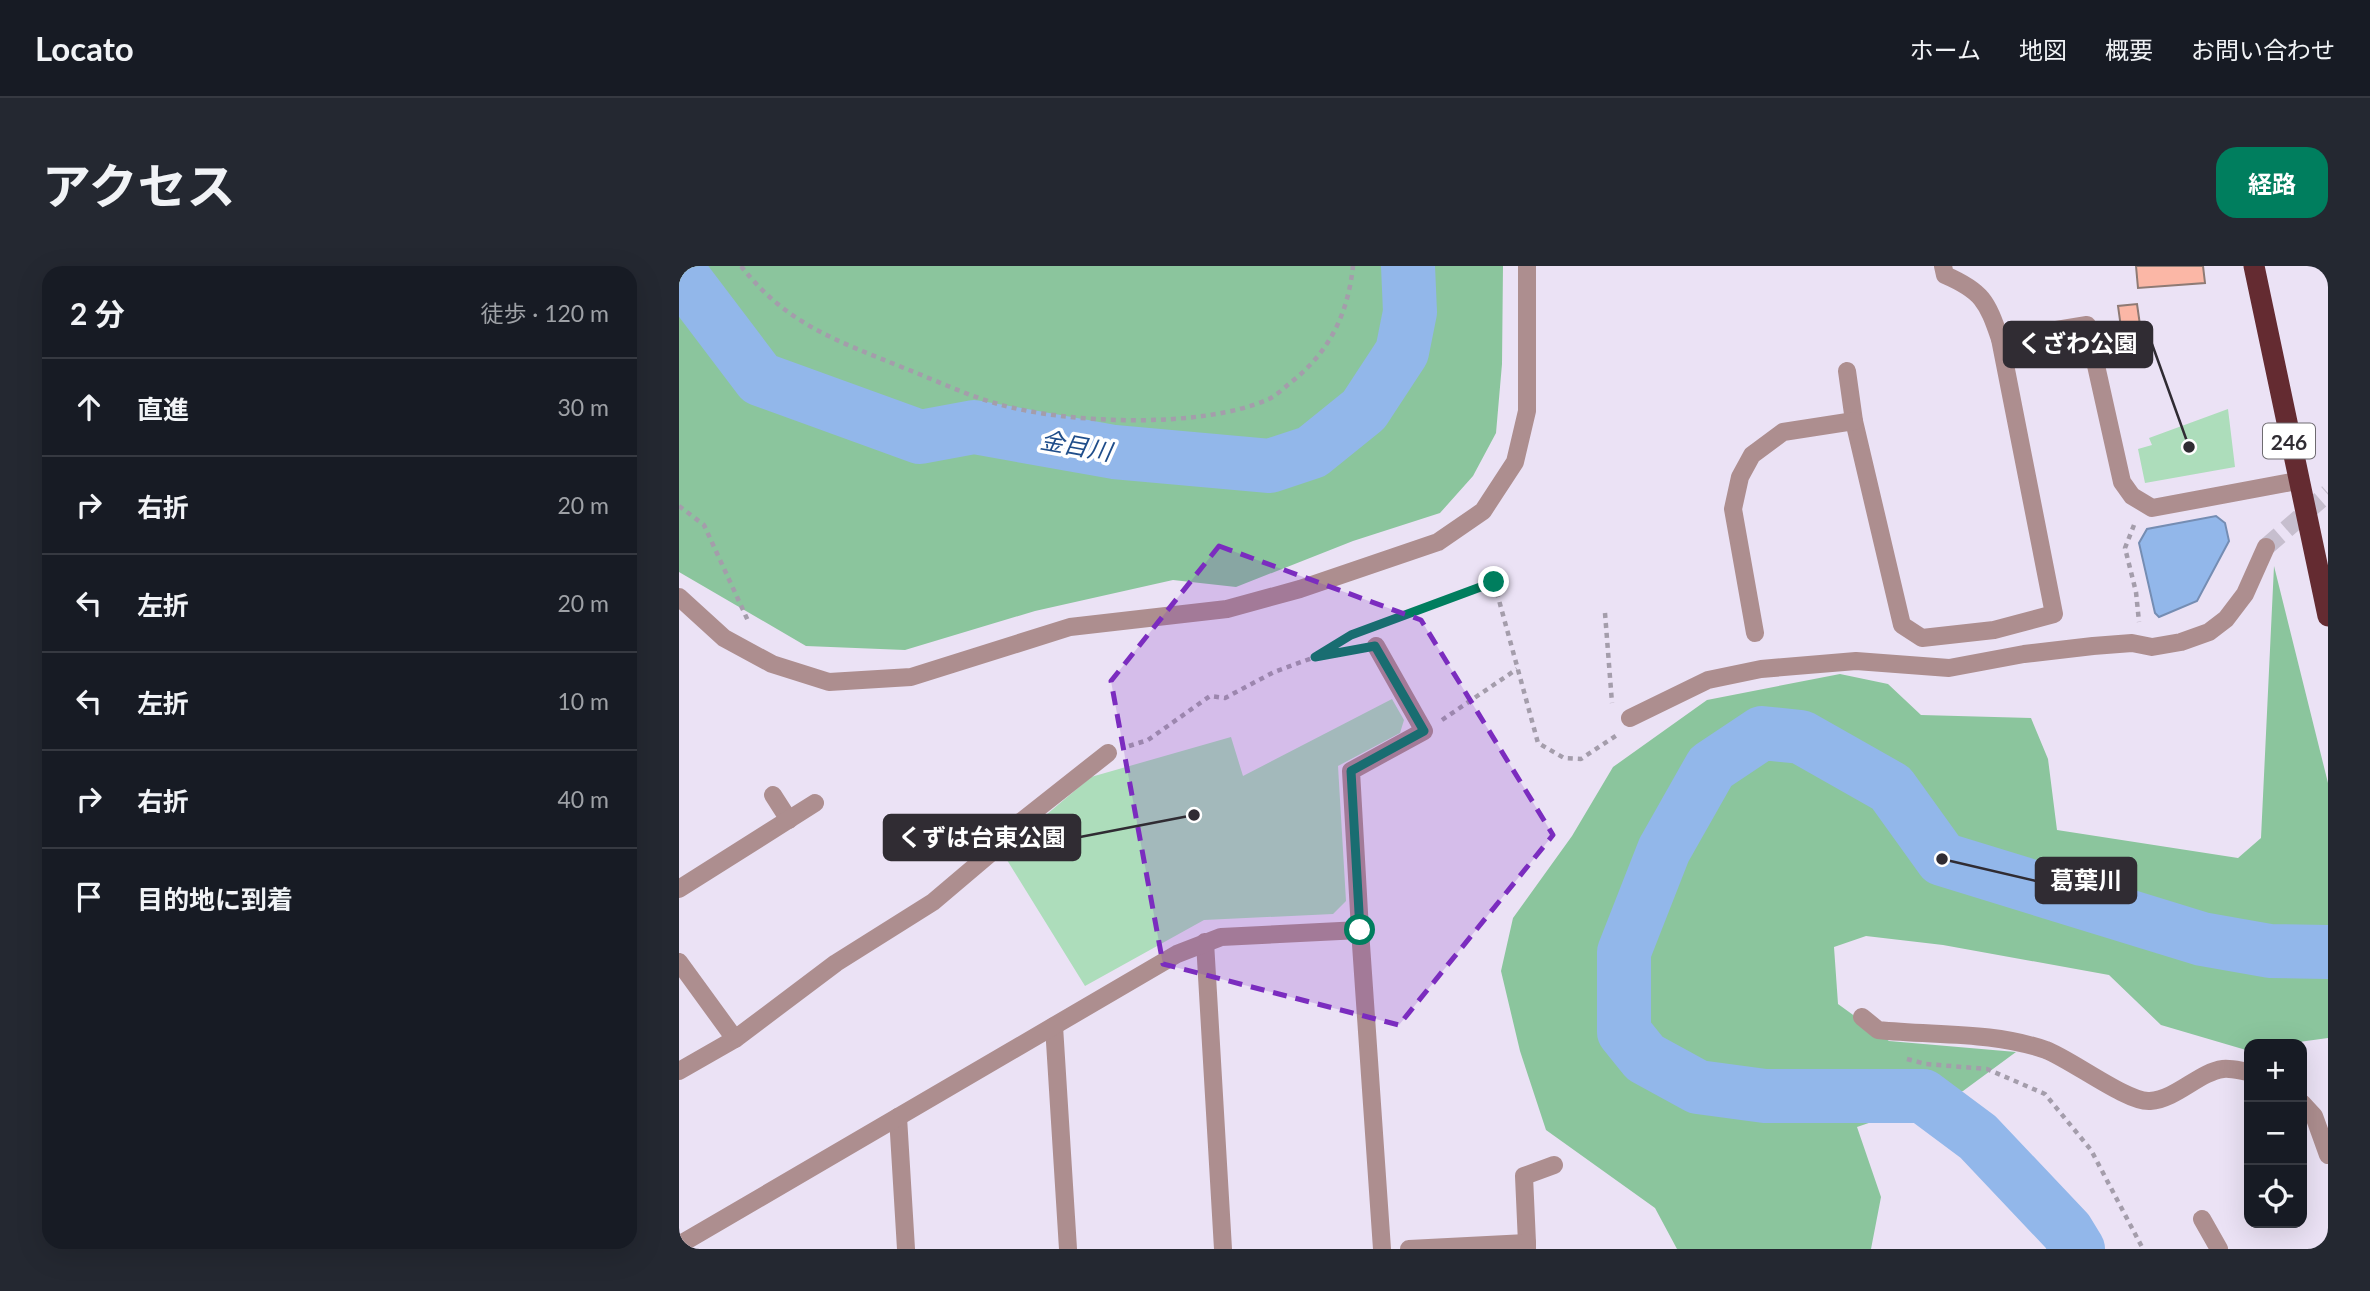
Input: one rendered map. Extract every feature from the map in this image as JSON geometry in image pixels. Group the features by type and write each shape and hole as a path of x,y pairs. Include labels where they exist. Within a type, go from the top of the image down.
{"highway":[{"name":"246","path":"2254,266 2297,481 2328,616"}],"street":[{"path":"679,597 724,638 772,664 829,682 911,677 1070,627 1227,609 1300,589 1439,542 1483,511 1515,462 1527,411 1527,266"},
{"path":"1847,371 1854,421 1902,625 1922,638 1994,630 2054,614 2000,339 1989,306 1973,287 1945,275 1943,266"},
{"path":"2000,339 2087,325 2122,482 2132,496 2152,508 2297,481"},
{"path":"1755,633 1733,509 1740,477 1752,455 1783,432 1854,421"},
{"path":"1630,718 1709,680 1761,669 1856,661 1949,668 1999,659 2132,643 2162,645 2182,642 2209,632 2226,619 2245,594 2266,547"},
{"path":"1994,630 1999,659"},
{"path":"1375,646 1424,731 1351,771 1382,1249"},
{"path":"679,1071 735,1039 836,963 933,902 992,852 995,843 1108,753"},
{"path":"773,795 789,820"},
{"path":"679,889 815,803"},
{"path":"679,1245 1177,954 1221,937 1360,930"},
{"path":"1205,942 1223,1249"},
{"path":"679,962 735,1039"},
{"path":"1862,1017 1878,1030 2003,1037 2047,1051 2134,1099 2150,1101 2171,1095 2222,1069 2244,1071"},
{"path":"1054,1026 1067,1249"},
{"path":"2307,1108 2314,1116 2328,1155"},
{"path":"898,1117 906,1249"},
{"path":"1409,1249 1527,1246 1524,1176 1554,1165"},
{"path":"2202,1219 2219,1249"}],"path":[{"path":"741,266 765,295 813,331 998,405 1081,420 1114,422 1213,414 1270,398 1312,366 1339,326 1350,295 1353,266"},
{"path":"679,506 704,525 747,619 755,629"},
{"path":"2132,643 2139,620 2125,548 2137,517"},
{"path":"1375,625 1494,582 1538,743 1564,758 1581,758 1614,738 1630,718"},
{"path":"1605,613 1612,711"},
{"path":"1108,753 1148,740 1210,696 1225,698 1274,672 1315,657 1363,630"},
{"path":"1315,657 1375,646"},
{"path":"1463,708 1517,669"},
{"path":"1613,725 1614,738"},
{"path":"1987,1069 2045,1094 2091,1150 2143,1249"}],"highlighted area":[{"path":"1219,546 1421,620 1553,835 1399,1025 1163,964 1111,681"}],"green space":[{"path":"679,266 1503,266 1502,364 1496,433 1473,476 1440,513 1353,541 1236,587 1173,580 1035,611 905,650 806,646 679,572"},
{"path":"2228,409 2235,467 2145,483 2138,449 2152,445 2149,438"},
{"path":"2274,566 2328,783 2328,1038 2307,1041 2244,1039 2244,1049 2161,1025 2109,975 1943,945 1866,936 1834,947 1838,1004 1889,1041 2016,1052 1963,1091 1857,1127 1881,1197 1871,1249 1677,1249 1655,1208 1546,1130 1520,1051 1501,971 1513,918 1572,836 1613,767 1707,700 1840,674 1888,684 1921,715 2031,718 2048,759 2057,830 2238,858 2261,838"},
{"path":"1392,699 1404,720 1400,733 1338,766 1346,901 1333,914 1204,920 1085,986 1002,852 1091,777 1231,737 1243,776"}],"water":[{"path":"2216,516 2225,523 2229,541 2197,601 2159,617 2155,613 2139,543 2147,529"}],"building":[{"path":"2136,266 2203,266 2205,283 2138,288"},
{"path":"2137,304 2143,346 2124,349 2118,306"}],"waterway":[{"name":"金目川","path":"679,272 760,379 920,437 974,427 1114,452 1270,466 1312,452 1364,410 1402,352 1410,312 1408,266"},
{"path":"2078,1249 2067,1231 1978,1137 1923,1096 1765,1096 1698,1087 1645,1058 1624,1032 1624,952 1664,850 1711,767 1762,733 1801,737 1891,788 1942,859 2202,939 2270,951 2328,952"}],"tunnel":[{"path":"2266,547 2328,493"}],"place":[{"name":"くざわ公園","path":"2189,447"},
{"name":"くずは台東公園","path":"1194,815"},
{"name":"葛葉川","path":"1942,859"}],"route":[{"path":"1360,930 1351,771 1424,731 1375,646 1357,647 1315,657 1351,635 1436,601 1494,582"}]}
